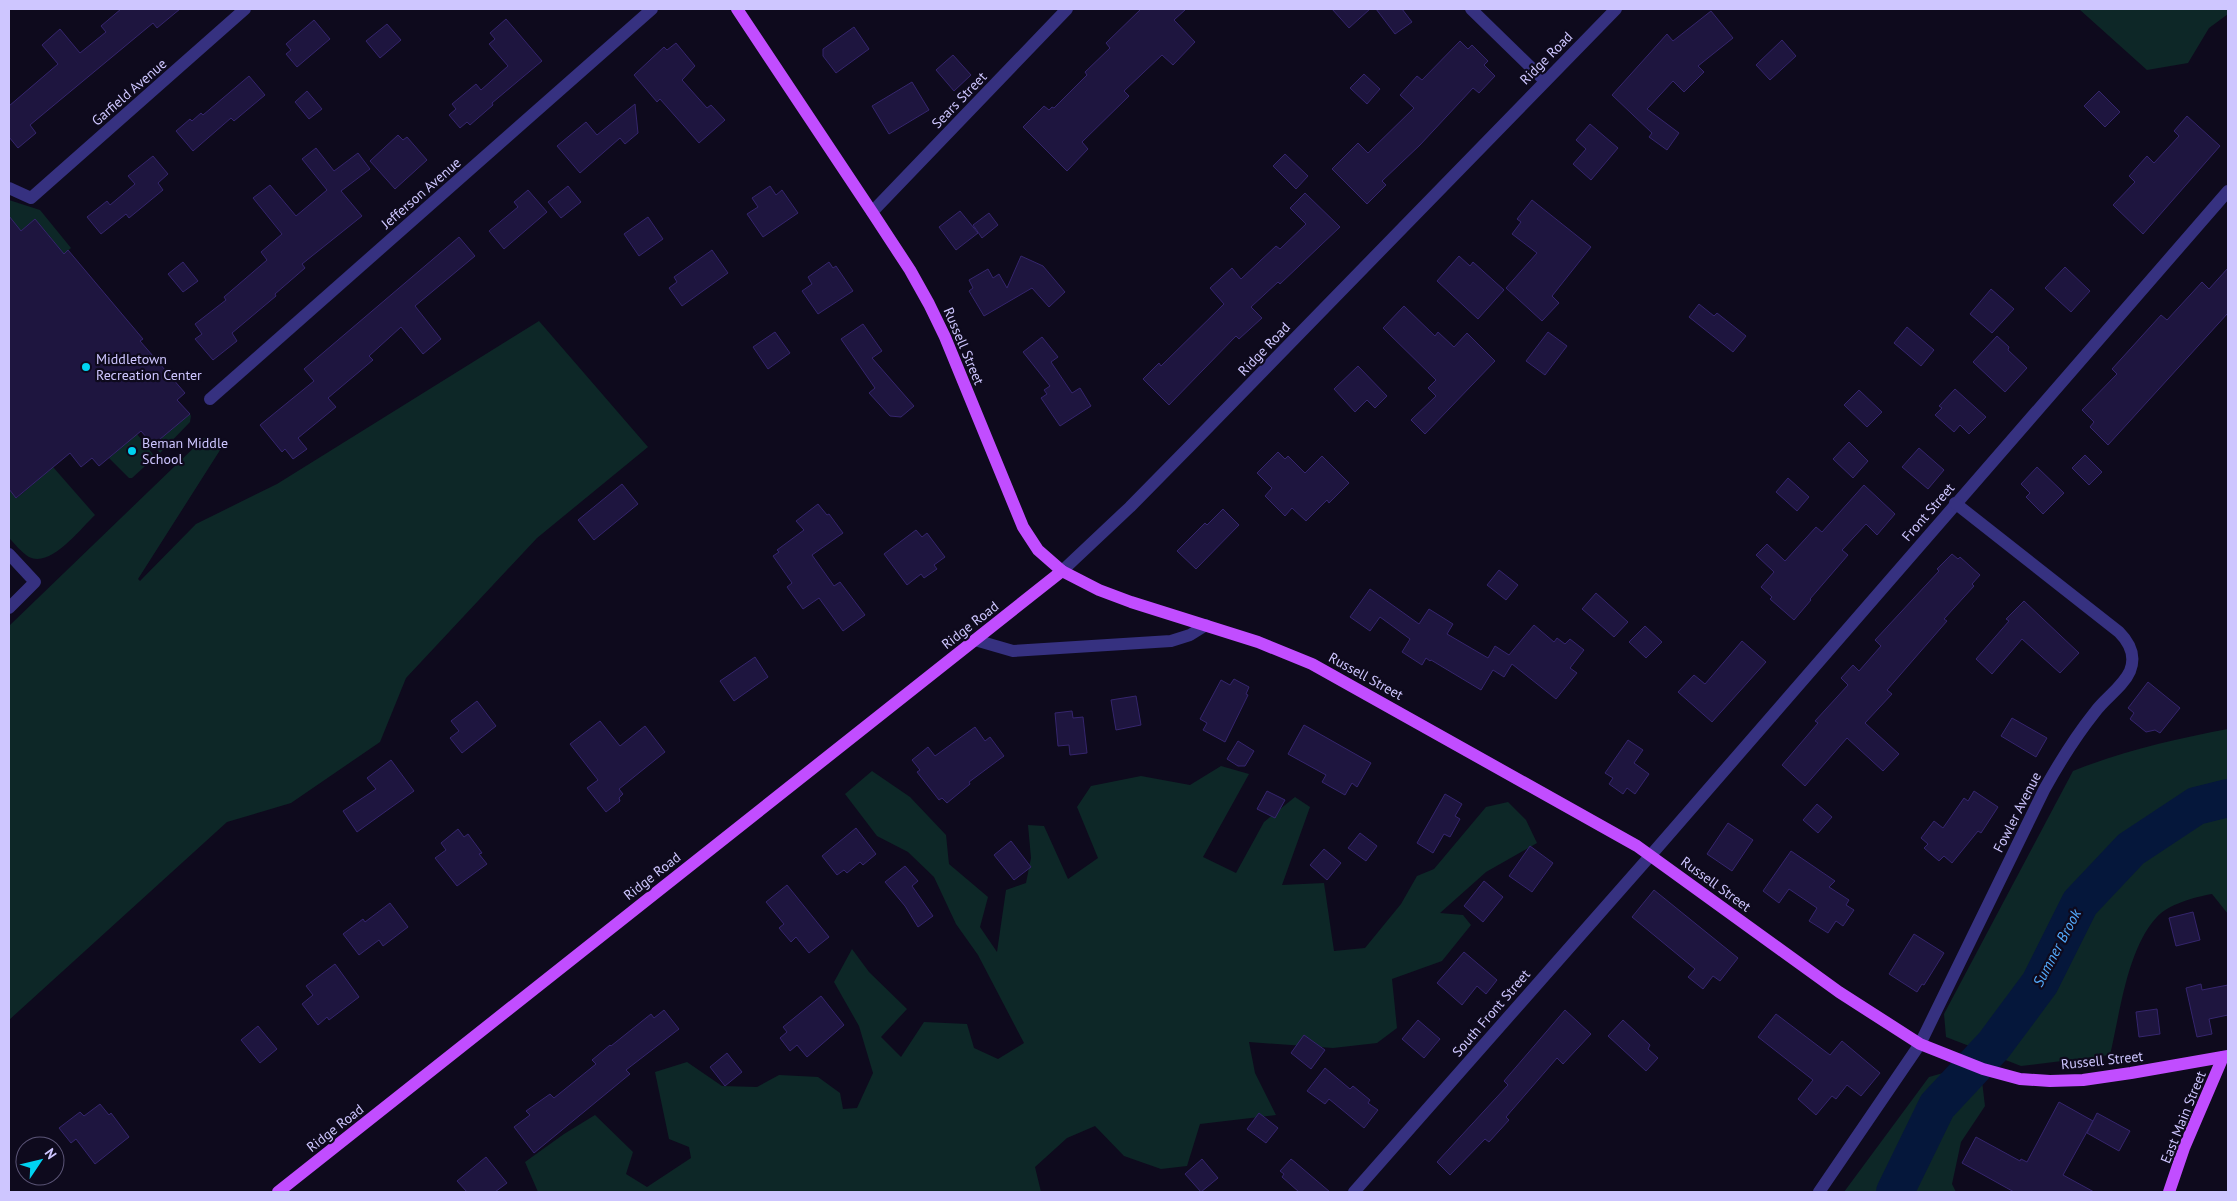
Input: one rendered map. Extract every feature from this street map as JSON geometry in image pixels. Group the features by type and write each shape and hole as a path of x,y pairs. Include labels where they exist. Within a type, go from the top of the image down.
{"main road":[{"name":"Russell Street","path":"737,9 910,270 945,337 1023,527 1038,550 1062,571 1099,590 1131,602 1206,625 1276,649 1312,664 1651,854 1839,992 1920,1044 1983,1069 2020,1078 2050,1081 2082,1080 2226,1057"},
{"name":"Ridge Road","path":"278,1192 1062,571"},
{"name":"East Main Street","path":"2169,1192 2184,1148 2226,1057"}],"street":[{"name":"Garfield Avenue","path":"9,188 32,198 246,9"},
{"name":"Jefferson Avenue","path":"210,399 652,9"},
{"name":"Sears Street","path":"872,212 1067,9"},
{"path":"1471,9 1544,81"},
{"name":"Ridge Road","path":"1062,571 1183,454 1616,9"},
{"name":"Front Street","path":"1651,854 2228,190"},
{"name":"Fowler Avenue","path":"1819,1192 1920,1044 2048,783 2065,753 2095,711 2127,677 2132,660 2129,644 2119,632 1955,503"},
{"path":"9,554 35,582 9,608"},
{"path":"975,640 999,648 1028,651 1171,641 1190,635 1206,625"},
{"name":"South Front Street","path":"1354,1192 1651,854"}],"green space":[{"path":"2079,9 2228,9 2228,14 2209,28 2188,63 2147,70"},
{"path":"9,200 40,210 71,248 64,254 35,219 21,231 12,223 9,226"},
{"path":"539,321 648,447 537,538 406,678 380,742 291,803 227,822 9,1020 9,626 204,438 223,440 222,447 138,579 140,581 196,524 277,484"},
{"path":"190,414 190,422 160,453 153,445"},
{"path":"137,434 155,457 132,478 129,478 109,458"},
{"path":"53,467 95,515 56,552 38,559 26,555 9,538 9,489 17,498"},
{"path":"2228,729 2228,914 2212,894 2175,905 2156,918 2146,931 2131,964 2110,1055 2021,1066 1946,1037 1944,1014 2073,771 2149,746"},
{"path":"1221,766 1249,774 1203,857 1236,873 1264,822 1295,797 1310,807 1282,885 1324,883 1334,951 1365,948 1401,904 1417,876 1434,869 1486,807 1508,802 1526,820 1537,843 1486,872 1440,913 1463,915 1471,925 1442,961 1392,979 1397,1028 1377,1043 1333,1048 1249,1042 1255,1073 1276,1115 1200,1124 1187,1166 1161,1169 1124,1156 1095,1126 1067,1138 1035,1167 1041,1192 538,1192 525,1162 564,1134 595,1115 633,1152 626,1174 647,1187 691,1158 689,1147 669,1139 655,1072 687,1062 722,1086 757,1087 779,1075 818,1077 840,1093 843,1109 857,1108 873,1073 859,1026 834,982 852,949 869,972 907,1009 881,1037 901,1057 924,1022 967,1024 974,1048 998,1059 1024,1043 978,955 956,924 934,877 908,852 877,836 845,794 872,771 910,797 946,835 949,864 988,897 980,927 997,952 1006,890 1026,883 1031,858 1028,825 1044,826 1068,879 1098,858 1077,807 1091,786 1141,776 1190,785"},
{"path":"1943,1073 1982,1081 1985,1106 1961,1142 1952,1184 1956,1192 1844,1192 1929,1077"}],"building":[{"path":"121,9 180,9 157,28 153,23 30,125 36,133 18,148 9,137 9,106 58,64 42,45 60,29 80,53 106,32 101,26"},
{"path":"1141,9 1186,9 1174,20 1195,42 1173,65 1162,55 1124,91 1129,96 1082,142 1088,149 1067,171 1023,127 1044,106 1049,110 1052,107 1054,108 1087,75 1085,72 1110,48 1106,43"},
{"path":"1332,9 1370,9 1349,28"},
{"path":"1376,9 1402,9 1412,22 1395,34"},
{"path":"1711,11 1733,38 1698,66 1704,72 1684,92 1673,81 1647,109 1679,133 1667,150 1649,137 1652,133 1612,95 1667,34 1673,41"},
{"path":"506,19 542,61 492,103 493,105 470,125 467,122 460,128 449,115 456,109 452,104 476,84 481,90 508,66 489,44 495,39 490,33"},
{"path":"314,20 330,39 297,67 286,54 291,50 286,44"},
{"path":"387,24 401,40 380,58 366,41"},
{"path":"854,27 869,49 836,73 823,56 823,49"},
{"path":"1782,40 1796,56 1770,80 1756,65"},
{"path":"1460,41 1468,49 1472,45 1488,61 1484,65 1495,76 1479,93 1473,88 1420,145 1382,181 1386,185 1367,204 1332,169 1358,143 1368,153 1414,108 1400,95 1417,76 1422,80"},
{"path":"676,43 695,66 682,80 707,108 711,105 725,120 699,143 660,99 657,102 634,75 664,47 667,50"},
{"path":"953,55 971,75 954,91 936,70"},
{"path":"1364,74 1380,89 1367,104 1350,88"},
{"path":"249,76 265,95 234,121 231,118 193,151 176,131 190,119 192,121 201,113 203,115"},
{"path":"912,82 929,110 889,134 872,106"},
{"path":"307,91 322,109 309,119 295,102"},
{"path":"2099,91 2120,112 2105,127 2084,106"},
{"path":"635,104 638,133 625,144 620,138 580,173 557,146 586,122 597,135"},
{"path":"2187,116 2220,146 2143,234 2113,205 2135,182 2129,176 2147,156 2154,163 2179,136 2174,131"},
{"path":"1590,124 1618,148 1591,180 1573,164 1586,149 1576,140"},
{"path":"398,135 403,140 407,137 427,160 395,189 370,161"},
{"path":"316,148 334,171 358,153 370,169 341,191 362,216 302,264 305,268 275,294 276,296 232,333 237,341 213,360 195,339 202,334 195,324 226,300 224,297 267,260 261,252 282,234 253,198 270,185 296,216 327,190 302,159"},
{"path":"1285,154 1308,176 1296,189 1273,166"},
{"path":"153,156 168,174 158,183 163,190 129,218 126,214 101,234 87,217 107,201 110,205 135,184 128,176"},
{"path":"568,186 581,202 561,218 548,202"},
{"path":"770,186 776,195 782,190 798,213 763,237 747,214 758,207 752,198"},
{"path":"528,190 547,212 504,249 489,231 518,207 514,202"},
{"path":"1305,193 1340,227 1280,284 1278,282 1251,307 1262,318 1239,339 1236,336 1169,405 1143,379 1159,363 1161,366 1224,304 1210,288 1232,268 1241,279 1276,246 1280,249 1306,224 1290,208"},
{"path":"1532,200 1591,247 1552,296 1559,303 1542,321 1506,288 1537,253 1512,234 1521,222 1517,219"},
{"path":"960,211 978,233 956,250 939,227"},
{"path":"989,213 998,225 982,238 973,225"},
{"name":"Middletown Recreation Center","path":"9,216 21,231 35,219 64,254 68,250 143,339 140,341 185,393 177,400 190,414 153,445 141,431 99,466 92,458 81,467 70,453 16,498 9,489"},
{"path":"648,217 663,239 639,256 624,234"},
{"path":"459,237 475,256 415,306 441,339 423,354 401,327 369,356 373,360 328,398 336,407 298,438 307,449 293,459 285,449 282,452 260,425 314,381 304,369"},
{"path":"712,250 728,273 682,306 669,288 677,282 674,277"},
{"path":"1021,256 1043,266 1065,292 1049,307 1032,288 984,316 969,291 973,288 969,280 988,269 993,278 999,274 1007,288"},
{"path":"1459,256 1470,266 1473,262 1504,290 1478,319 1437,281"},
{"path":"183,262 198,281 183,292 168,274"},
{"path":"829,262 833,268 836,266 853,291 818,314 802,291 812,284 808,277"},
{"path":"2065,267 2090,291 2071,312 2045,288"},
{"path":"2228,268 2228,313 2108,445 2090,427 2094,422 2082,410 2117,374 2112,369 2161,315 2167,320 2202,282 2209,289"},
{"path":"1991,289 2014,309 1992,333 1970,314"},
{"path":"1699,304 1714,316 1717,313 1746,336 1733,352 1689,317"},
{"path":"1404,306 1435,336 1438,332 1454,347 1467,333 1495,361 1425,434 1411,420 1436,396 1428,388 1436,380 1383,328"},
{"path":"863,324 882,351 872,358 914,406 901,417 890,416 869,393 875,388 841,339"},
{"path":"1907,327 1934,350 1921,366 1894,343"},
{"path":"775,332 790,353 768,369 753,347"},
{"path":"1548,332 1567,346 1545,375 1526,361"},
{"path":"1997,336 2009,347 2008,350 2027,368 2005,392 1973,362"},
{"path":"1042,337 1058,357 1051,362 1072,393 1080,388 1091,406 1060,426 1041,398 1047,394 1044,390 1050,386 1023,352"},
{"path":"1358,366 1387,396 1375,408 1367,400 1355,412 1334,389"},
{"path":"1955,389 1986,417 1969,434 1960,425 1954,432 1935,415 1942,408 1939,406"},
{"path":"1859,390 1882,412 1867,427 1844,405"},
{"path":"1849,442 1868,461 1853,478 1833,459"},
{"path":"1919,448 1944,470 1928,489 1902,467"},
{"path":"1278,452 1285,459 1288,456 1305,473 1322,456 1349,483 1329,503 1327,500 1306,521 1292,508 1285,516 1265,496 1272,488 1257,473"},
{"path":"2085,455 2102,472 2089,485 2072,468"},
{"path":"2037,467 2064,493 2043,514 2026,497 2030,493 2021,484"},
{"path":"1788,478 1809,497 1797,511 1776,492"},
{"path":"622,484 638,504 594,540 578,520"},
{"path":"1864,485 1895,514 1877,535 1866,524 1842,550 1848,555 1794,620 1770,599 1772,597 1761,587 1774,572 1756,555 1767,544 1785,561 1816,527 1822,532"},
{"path":"818,504 827,515 829,514 843,533 812,555 834,586 840,582 865,615 843,631 819,598 803,609 787,587 792,583 773,556 779,552 777,550 804,530 796,521"},
{"path":"1223,509 1239,525 1196,569 1177,551 1205,523 1207,525"},
{"path":"916,530 922,537 927,533 945,557 934,565 937,569 924,578 921,574 907,585 884,554"},
{"path":"1952,554 1958,559 1960,557 1980,575 1972,584 1974,586 1944,619 1947,621 1887,690 1892,694 1865,723 1899,754 1883,771 1847,738 1805,786 1782,765 1818,723 1815,721 1848,685 1841,678 1853,665 1859,671 1881,646 1875,640 1939,571 1937,569"},
{"path":"1499,570 1518,585 1506,600 1487,585"},
{"path":"1370,589 1419,624 1429,609 1453,624 1447,634 1488,658 1495,646 1509,655 1534,625 1554,642 1557,638 1565,644 1570,639 1584,650 1570,668 1577,673 1556,699 1512,664 1504,677 1493,670 1481,690 1431,660 1426,658 1422,665 1402,652 1410,639 1380,617 1370,631 1350,617"},
{"path":"1596,593 1628,622 1614,637 1582,609"},
{"path":"2024,601 2079,653 2060,673 2022,639 1992,674 1976,659 2009,621 2006,619"},
{"path":"1645,626 1662,642 1646,658 1629,642"},
{"path":"1742,641 1766,662 1712,722 1678,692 1694,675 1705,684"},
{"path":"755,657 768,677 734,701 720,681"},
{"path":"1234,679 1249,687 1246,694 1248,695 1225,742 1203,730 1207,723 1200,719 1221,680 1230,685"},
{"path":"2148,682 2180,708 2160,733 2155,730 2146,732 2130,719 2134,713 2128,708"},
{"path":"1136,696 1141,725 1116,730 1111,700"},
{"path":"477,701 496,726 462,753 450,738 459,731 451,721"},
{"path":"1072,711 1073,718 1083,717 1087,753 1070,755 1069,745 1058,746 1055,713"},
{"path":"2012,718 2047,738 2036,757 2001,736"},
{"path":"600,721 620,746 645,726 665,752 619,789 623,794 619,798 620,801 606,812 587,788 598,780 570,744"},
{"path":"1304,725 1371,763 1357,787 1352,783 1345,795 1322,782 1326,775 1288,754"},
{"path":"975,727 985,741 990,737 1004,756 969,782 970,784 947,803 942,798 939,800 917,772 920,770 912,760 928,747 935,756"},
{"path":"1628,740 1643,750 1634,763 1649,774 1635,794 1627,788 1623,794 1609,784 1613,778 1605,773"},
{"path":"1238,741 1254,751 1245,766 1238,766 1227,759"},
{"path":"391,760 414,791 357,832 343,811 376,789 367,778"},
{"path":"1267,791 1285,800 1275,818 1257,809"},
{"path":"1974,791 1998,807 1981,833 1978,831 1952,863 1944,856 1939,861 1924,848 1928,844 1921,838 1934,821 1943,828 1964,798 1968,801"},
{"path":"1445,794 1462,804 1455,816 1460,819 1450,837 1444,834 1433,853 1417,843"},
{"path":"1817,804 1832,817 1818,833 1803,820"},
{"path":"1728,823 1753,840 1732,871 1707,854"},
{"path":"856,828 876,854 863,865 860,862 847,873 844,870 837,875 822,856"},
{"path":"458,829 464,837 468,834 482,853 479,854 487,864 457,886 435,858 446,850 441,843"},
{"path":"1360,833 1377,846 1366,861 1348,848"},
{"path":"1011,841 1031,867 1014,880 994,855"},
{"path":"1530,846 1553,863 1532,892 1509,876"},
{"path":"1324,849 1341,863 1327,880 1310,865"},
{"path":"1791,851 1835,881 1829,887 1849,900 1846,905 1854,910 1843,926 1836,921 1828,933 1809,921 1817,908 1789,889 1779,903 1763,891"},
{"path":"905,866 918,881 912,886 933,916 918,927 905,906 885,882"},
{"path":"1484,881 1503,897 1483,922 1464,906"},
{"path":"787,885 829,937 809,953 796,937 791,942 779,928 784,924 766,902"},
{"path":"1654,890 1738,958 1720,981 1713,976 1703,989 1688,977 1695,969 1632,917"},
{"path":"390,903 408,927 383,946 379,940 359,955 343,934 363,919 365,922"},
{"path":"2193,912 2200,940 2176,946 2169,918"},
{"path":"1914,934 1944,953 1924,985 1922,984 1917,992 1889,974"},
{"path":"1464,952 1497,980 1486,994 1477,986 1462,1005 1437,983"},
{"path":"335,964 359,997 329,1020 327,1017 318,1025 302,1004 313,995 306,986"},
{"path":"2201,984 2202,990 2228,985 2228,1015 2209,1019 2212,1034 2197,1037 2186,988"},
{"path":"821,996 844,1025 807,1057 797,1045 790,1051 780,1038 787,1032 783,1027"},
{"path":"2157,1009 2160,1034 2139,1037 2136,1012"},
{"path":"664,1010 679,1029 626,1070 630,1074 534,1153 514,1127 530,1115 526,1111 550,1094 554,1098 596,1064 592,1060 610,1045 651,1014 654,1018"},
{"path":"1565,1010 1591,1034 1563,1064 1557,1058 1506,1117 1509,1120 1489,1142 1485,1139 1450,1175 1437,1162 1508,1085 1504,1081"},
{"path":"1776,1014 1830,1055 1842,1041 1880,1073 1861,1096 1847,1085 1836,1099 1832,1096 1816,1115 1798,1099 1813,1080 1758,1037"},
{"path":"1418,1020 1440,1039 1424,1058 1402,1039"},
{"path":"1623,1020 1650,1045 1648,1049 1658,1058 1646,1071 1608,1036"},
{"path":"258,1026 277,1049 260,1063 241,1040"},
{"path":"1304,1035 1325,1050 1311,1069 1291,1053"},
{"path":"727,1053 742,1072 725,1086 710,1067"},
{"path":"1325,1068 1350,1089 1353,1086 1370,1100 1368,1103 1378,1110 1364,1128 1329,1099 1325,1104 1307,1091"},
{"path":"2059,1102 2093,1121 2063,1175 2094,1192 2014,1192 1962,1163 1976,1137 2020,1161 2021,1159 2027,1162"},
{"path":"100,1104 109,1115 111,1113 129,1137 95,1164 76,1139 71,1143 59,1128 80,1112 84,1116"},
{"path":"1259,1113 1278,1128 1266,1143 1247,1129"},
{"path":"2097,1113 2130,1131 2119,1151 2087,1133"},
{"path":"486,1157 507,1183 495,1192 467,1192 457,1181"},
{"path":"1202,1159 1218,1178 1201,1192 1185,1174"},
{"path":"1291,1159 1330,1192 1299,1192 1282,1177 1284,1174 1280,1171"}],"waterway":[{"name":"Sumner Brook","path":"1895,1192 1937,1106 1994,1045 2040,983 2080,903 2131,849 2196,806 2228,798"}],"place":[{"name":"Middletown Recreation Center","path":"86,367"},
{"name":"Beman Middle School","path":"132,451"}]}
